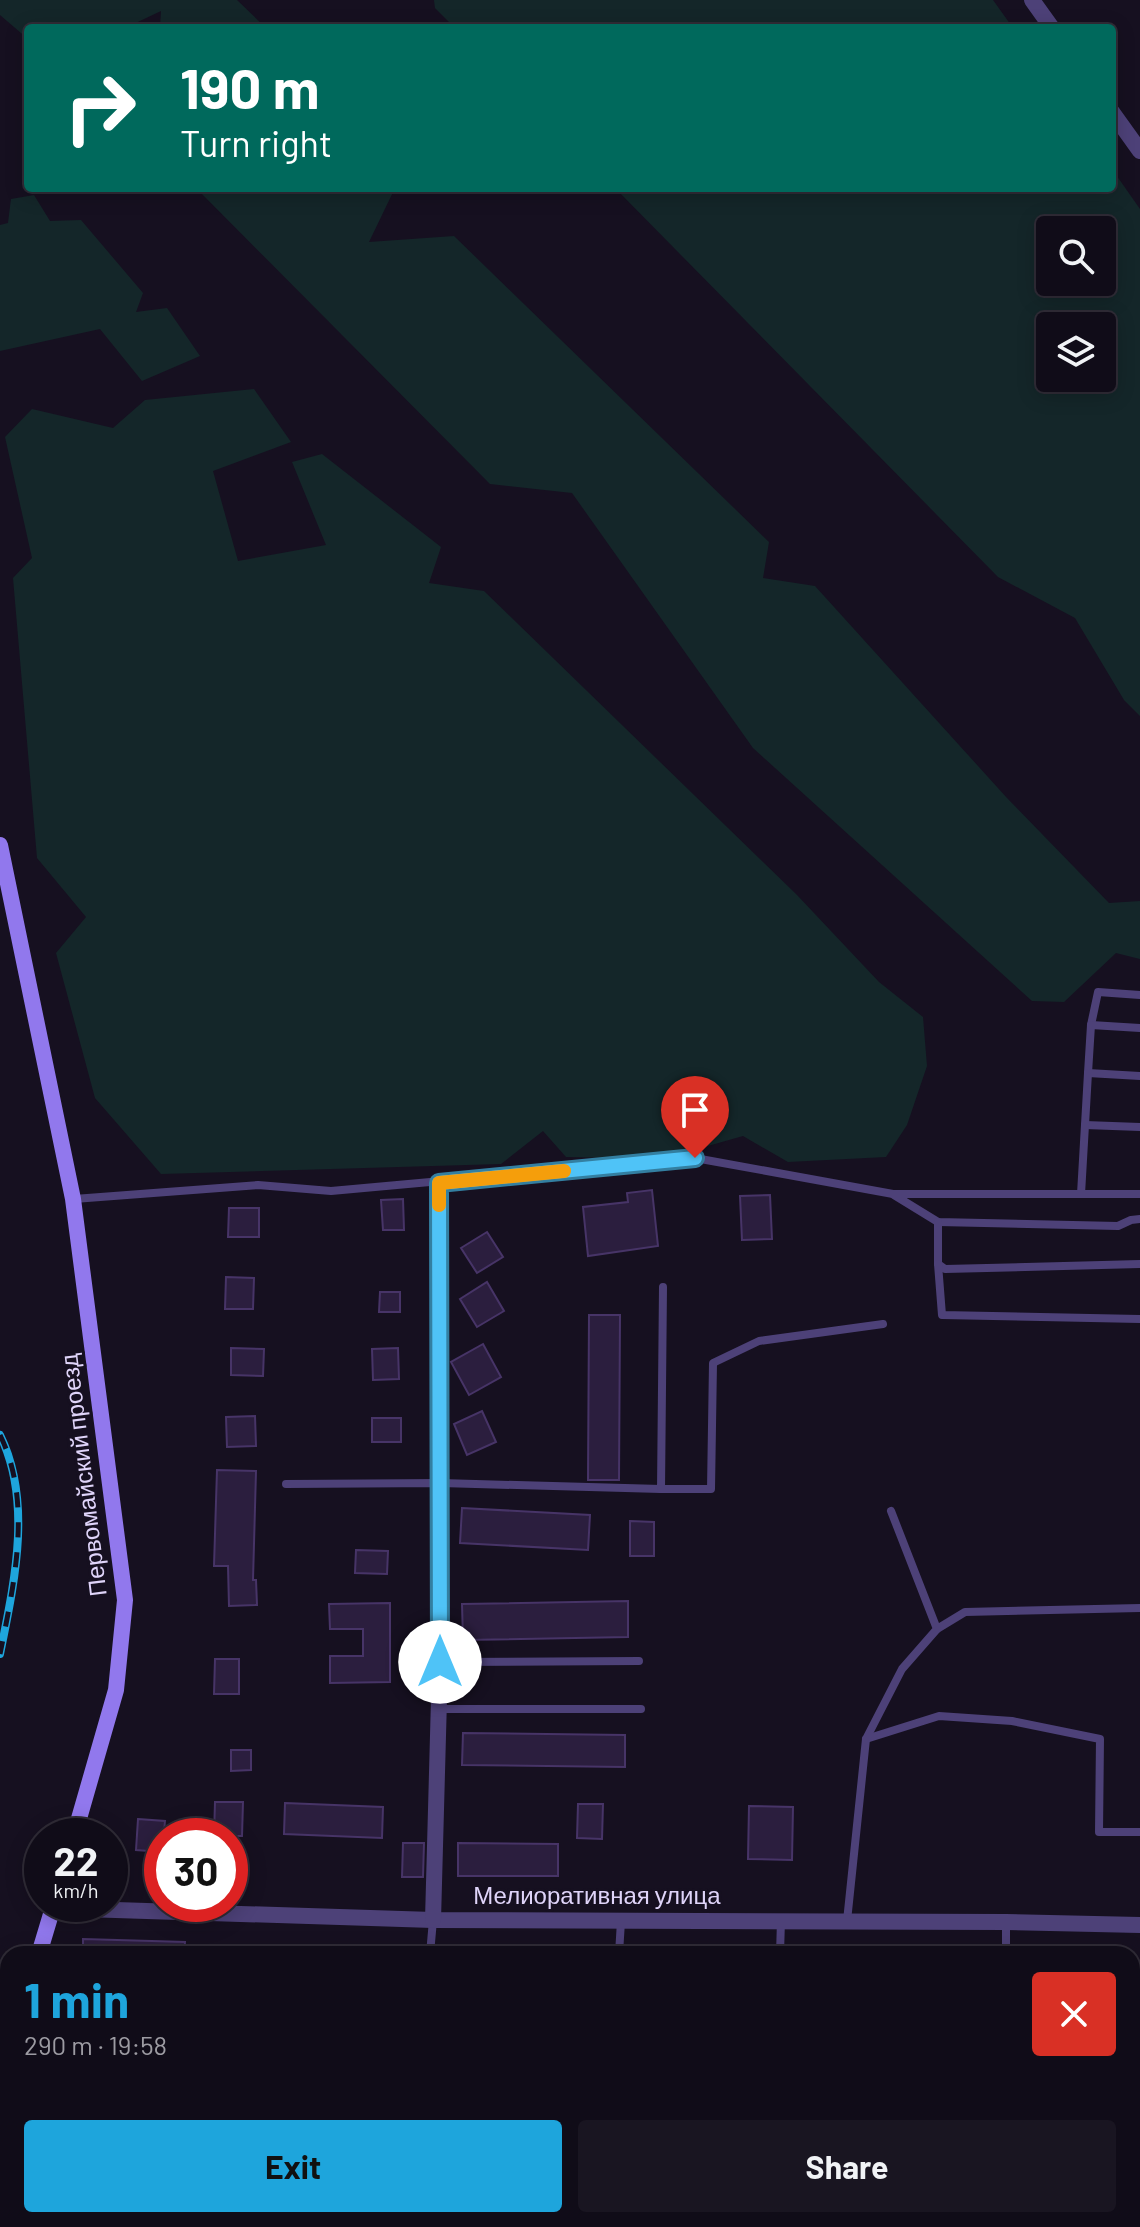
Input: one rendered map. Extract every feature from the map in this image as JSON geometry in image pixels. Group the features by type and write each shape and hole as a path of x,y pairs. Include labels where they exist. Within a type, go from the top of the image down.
{"main road":[{"name":"Первомайский проезд","path":"0,845 73,1199 125,1600 116,1690 79,1818"},
{"path":"42,1946 49,1922"}],"street":[{"path":"1032,0 1049,24"},
{"path":"1116,118 1140,151"},
{"path":"433,1920 440,1662 439,1183"},
{"name":"Мелиоративная улица","path":"128,1909 433,1920 781,1920 1140,1925"}],"lane":[{"path":"1081,1194 1091,1025 1098,992 1140,995"},
{"path":"1091,1025 1140,1028"},
{"path":"1088,1073 1140,1076"},
{"path":"1085,1125 1140,1127"},
{"path":"73,1199 258,1185 331,1191 695,1158 893,1194 1140,1194"},
{"path":"893,1194 938,1222 1118,1226 1140,1219"},
{"path":"938,1222 942,1315 1140,1319"},
{"path":"938,1264 945,1269 1140,1264"},
{"path":"661,1489 663,1287"},
{"path":"286,1484 441,1483 711,1489 713,1363 759,1341 883,1324"},
{"path":"891,1511 937,1629"},
{"path":"847,1921 866,1739 902,1669 937,1629 965,1612 1140,1608"},
{"path":"440,1662 639,1661"},
{"path":"438,1709 641,1709"},
{"path":"866,1739 939,1716 1012,1721 1100,1739 1099,1832 1140,1832"},
{"path":"431,1946 433,1920"},
{"path":"619,1946 621,1920"},
{"path":"780,1946 781,1920"},
{"path":"1006,1922 1006,1946"}],"shaded area":[{"path":"0,0 237,0 262,24 160,24 161,11 133,24 24,24 24,36 0,15"},
{"path":"434,0 993,0 1010,24 451,24 435,8"},
{"path":"1116,175 1140,209 1140,716 1124,700 1075,618 998,577 619,192 1116,192"},
{"path":"200,192 393,192 369,242 454,236 769,542 763,578 815,586 1007,798 1109,903 1140,901 1140,959 1116,953 1064,1002 1032,1001 753,748 572,493 490,484"},
{"path":"34,195 50,221 81,220 143,293 136,312 167,308 200,356 142,381 100,329 0,351 0,225 8,223 11,199"},
{"path":"254,389 291,442 213,471 238,561 326,545 292,462 322,454 441,547 429,583 484,591 797,895 879,982 923,1017 927,1066 907,1125 886,1157 788,1162 743,1136 662,1159 566,1157 543,1131 501,1164 161,1174 95,1098 56,953 86,917 37,858 13,578 32,558 5,437 32,409 113,428 145,400"}],"building":[{"path":"652,1190 658,1246 588,1256 583,1207 628,1202 627,1193"},
{"path":"770,1195 772,1239 742,1240 740,1196"},
{"path":"403,1199 404,1230 383,1230 381,1200"},
{"path":"229,1208 259,1208 259,1237 228,1237"},
{"path":"487,1232 503,1257 477,1273 461,1248"},
{"path":"226,1277 254,1278 253,1309 225,1309"},
{"path":"487,1282 504,1311 477,1327 460,1299"},
{"path":"380,1292 400,1292 400,1312 379,1312"},
{"path":"589,1315 620,1315 619,1480 588,1480"},
{"path":"483,1344 501,1377 469,1395 451,1362"},
{"path":"231,1348 264,1349 263,1376 231,1375"},
{"path":"398,1348 399,1379 373,1380 372,1349"},
{"path":"482,1411 496,1442 467,1455 454,1424"},
{"path":"255,1416 256,1446 227,1447 226,1417"},
{"path":"372,1418 401,1418 401,1442 372,1442"},
{"path":"217,1470 256,1471 253,1580 256,1580 257,1605 229,1606 228,1566 214,1566"},
{"path":"462,1508 590,1515 588,1550 460,1543"},
{"path":"630,1521 654,1522 654,1556 630,1556"},
{"path":"356,1550 388,1551 387,1574 355,1573"},
{"path":"628,1601 628,1637 463,1640 462,1604"},
{"path":"390,1603 390,1682 330,1683 330,1656 363,1656 363,1629 330,1629 329,1604"},
{"path":"215,1659 239,1659 239,1694 214,1694"},
{"path":"463,1733 625,1735 625,1767 462,1765"},
{"path":"231,1750 251,1750 251,1770 231,1771"},
{"path":"215,1802 243,1802 243,1818 215,1818"},
{"path":"285,1803 383,1807 382,1838 284,1834"},
{"path":"578,1804 603,1804 602,1839 577,1838"},
{"path":"749,1806 793,1807 792,1860 748,1859"},
{"path":"138,1819 144,1819 144,1851 136,1850"},
{"path":"403,1843 424,1843 423,1877 402,1877"},
{"path":"458,1843 558,1844 558,1876 458,1876"},
{"path":"83,1939 185,1942 185,1946 83,1946"}],"railway":[{"path":"0,1435 10,1461 18,1515 15,1572 0,1654"}],"slow traffic":[{"path":"439,1205 439,1183 564,1171"}],"route":[{"path":"440,1662 439,1183 695,1158"}]}
